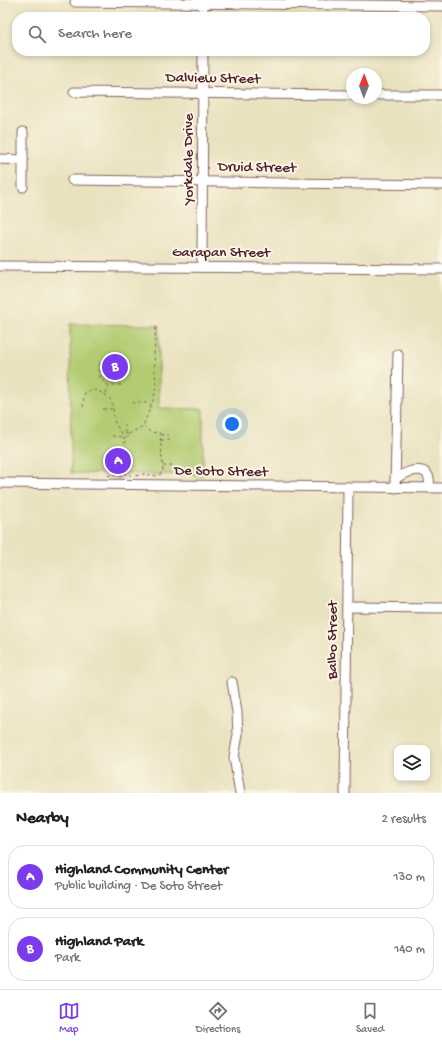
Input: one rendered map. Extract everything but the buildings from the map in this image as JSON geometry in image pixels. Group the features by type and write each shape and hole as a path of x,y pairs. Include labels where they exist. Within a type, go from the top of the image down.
{"street":[{"path":"75,2 203,2 442,6"},
{"name":"Yorkdale Drive","path":"202,267 203,56"},
{"name":"Dalview Street","path":"74,92 346,94"},
{"path":"382,95 442,95"},
{"path":"23,132 23,186"},
{"path":"0,159 23,160"},
{"name":"Druid Street","path":"72,180 442,185"},
{"name":"Garapan Street","path":"0,266 442,269"},
{"path":"395,483 398,354"},
{"path":"395,483 410,471 417,470 431,478 429,488"},
{"name":"De Soto Street","path":"0,483 348,488 395,483 429,488 442,488"},
{"name":"Balbo Street","path":"345,793 348,488"},
{"path":"347,607 442,608"},
{"path":"232,682 238,712 238,735 234,757 240,793"}],"path":[{"path":"143,426 148,431 158,432 160,436 163,474 158,476 143,474 134,477 126,473 123,469 125,441 129,434 143,426 152,406 156,386 154,356 156,326"},
{"path":"100,363 100,378 109,385 122,385"},
{"path":"106,394 109,385"},
{"path":"83,407 86,391 96,390 106,394 111,400 114,421 122,433 125,441"},
{"path":"132,403 143,402 152,406"},
{"path":"103,409 113,409"},
{"path":"125,424 125,433"},
{"path":"122,433 129,434"},
{"path":"160,436 168,435"},
{"path":"112,436 123,437"},
{"path":"160,440 172,440"},
{"path":"162,466 173,466"},
{"path":"107,477 115,474 121,477 126,473"}],"green space":[{"path":"70,324 159,325 159,408 203,409 203,475 71,473"}],"place":[{"name":"Highland Park","path":"115,367"},
{"name":"Highland Community Center","path":"118,461"}]}
